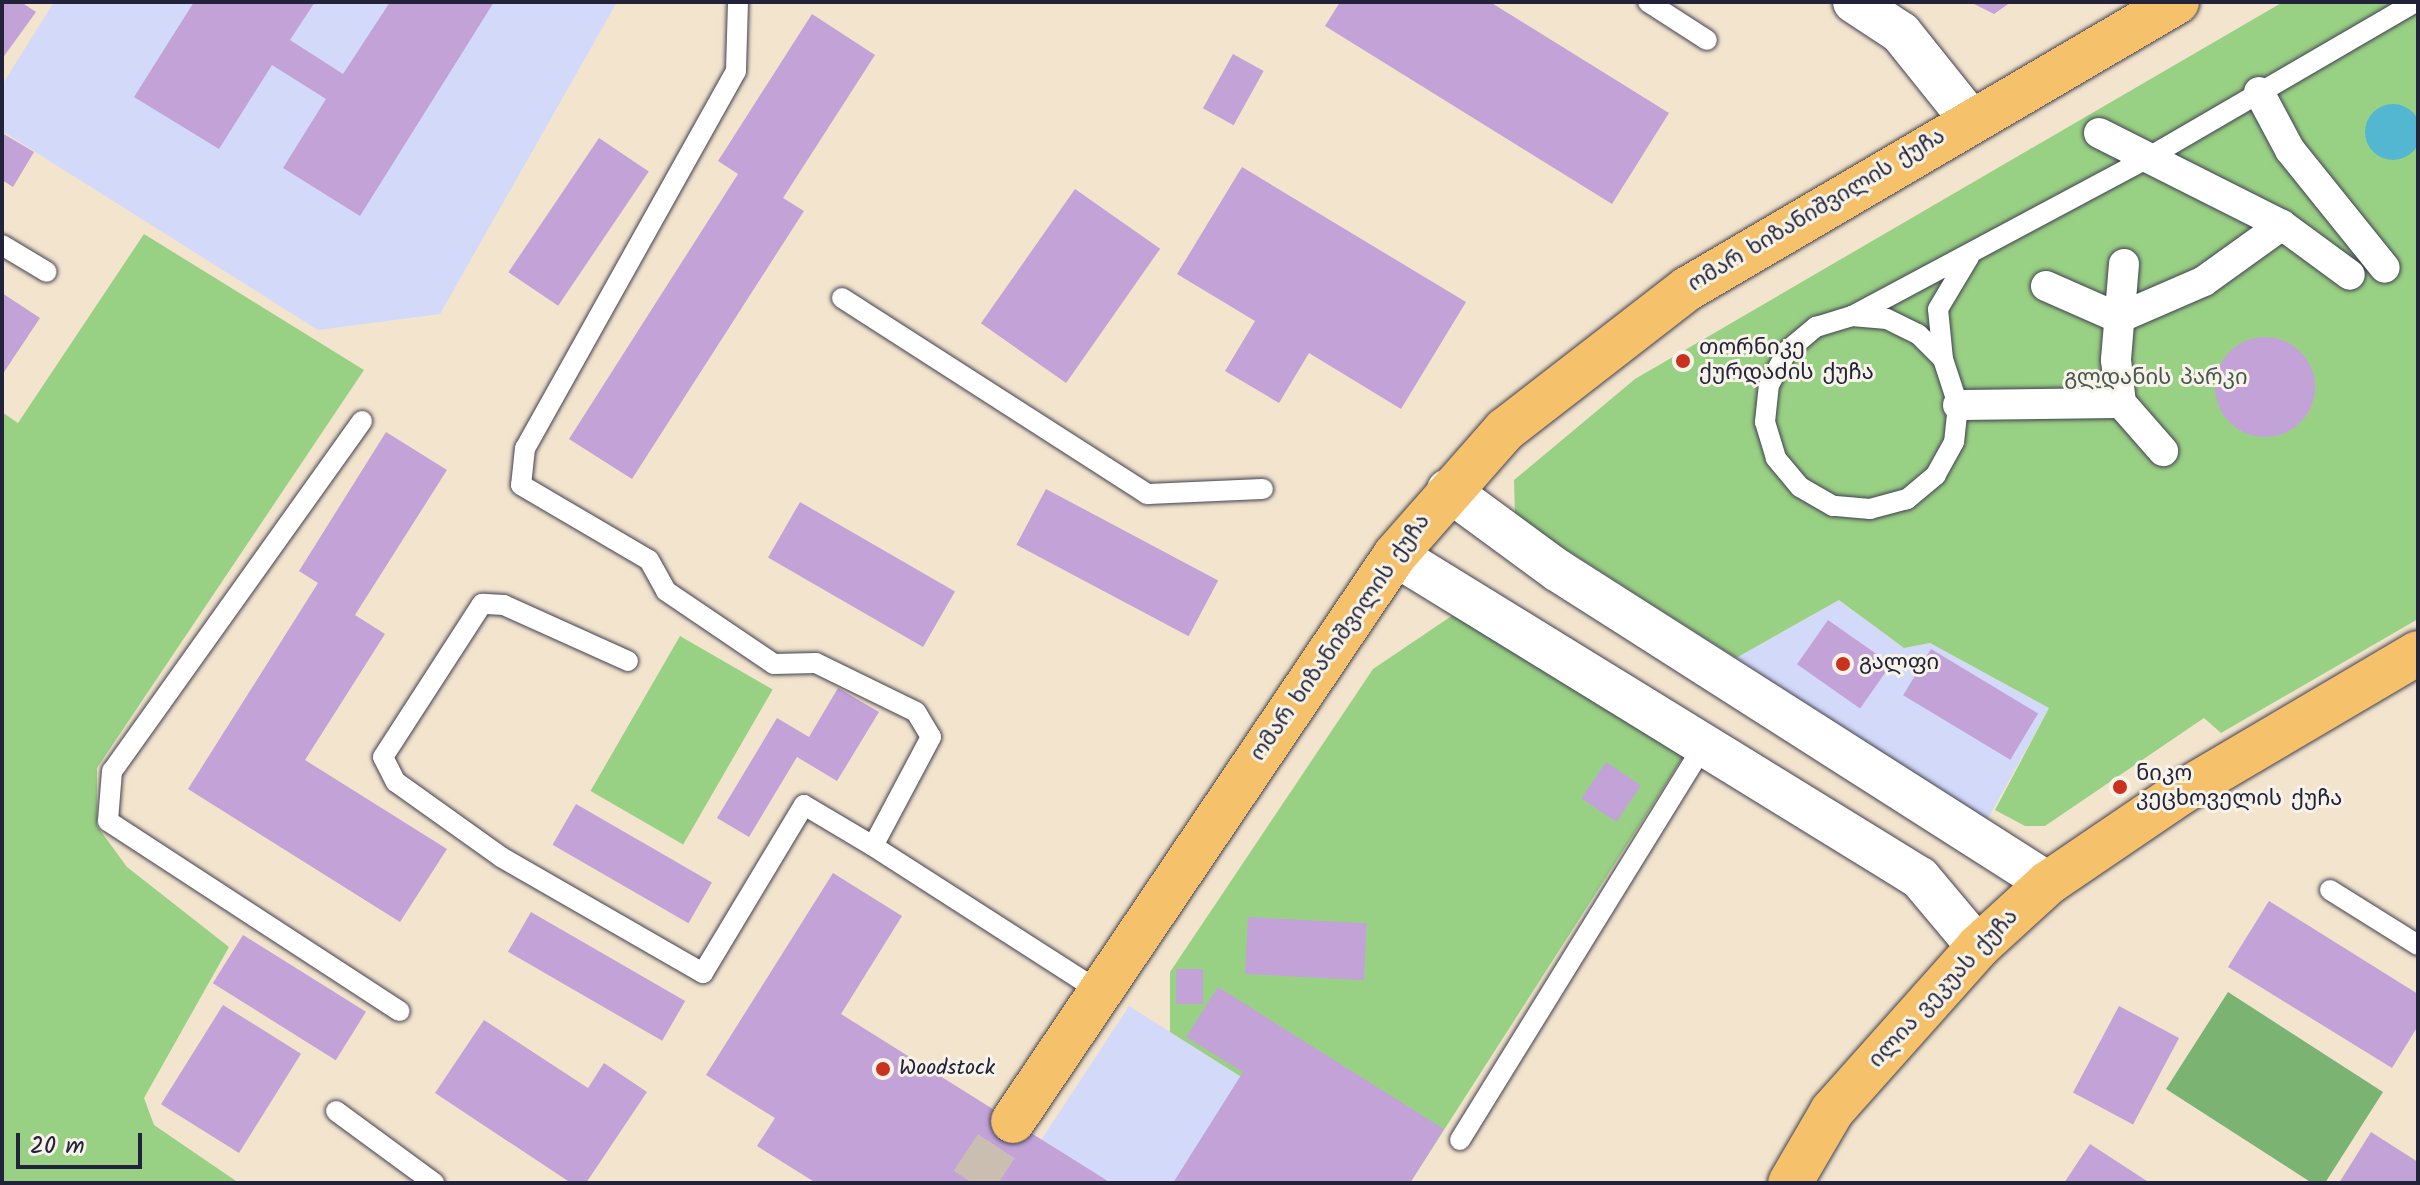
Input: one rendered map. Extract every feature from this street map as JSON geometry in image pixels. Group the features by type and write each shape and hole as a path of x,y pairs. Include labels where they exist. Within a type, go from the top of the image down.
{"main road":[{"name":"ომარ ხიზანიშვილის ქუჩა","path":"1013,1121 1395,555 1448,490 1565,378 1687,289 1970,119 2177,2"},
{"name":"ილია ვეკუას ქუჩა","path":"1790,1183 1832,1111 1978,947 2048,883 2182,792 2416,658"}],"street":[{"path":"1854,2 1901,33 1970,119"},
{"path":"2259,92 2336,189 2385,268"},
{"path":"2099,133 2144,160 2282,225 2350,275"},
{"path":"2046,286 2119,318 2204,281 2282,225"},
{"path":"2124,264 2119,318 2121,403 2163,451"},
{"path":"1958,405 2121,403"},
{"path":"1448,490 1557,570 2048,883"},
{"path":"1395,555 1920,878 1978,947"}],"lane":[{"path":"738,2 736,71 525,448 521,485 649,560 666,591 774,664 816,663 916,712 931,737 873,846"},
{"path":"1648,2 1707,40"},
{"path":"1981,247 1938,309 1943,359 1958,405 1954,442 1942,464 1907,499 1870,509 1833,506 1800,487 1776,458 1768,434 1769,385 1787,351 1816,327 1852,316 1981,247 2144,160 2416,2"},
{"path":"2394,17 2418,21"},
{"path":"2,245 47,272"},
{"path":"842,298 1147,494 1263,489"},
{"path":"1852,316 1887,319 1918,334 1943,359"},
{"path":"362,421 112,771 108,821 399,1011"},
{"path":"628,661 504,605 482,604 383,757 396,782 501,857 703,973 804,805 1099,991"},
{"path":"1460,1140 1705,743"},
{"path":"2330,890 2418,945"},
{"path":"336,1111 434,1183"}],"shaded area":[{"path":"54,2 617,2 440,314 318,330 2,131 2,85"},
{"path":"1839,600 1904,648 1930,643 2049,708 1986,822 1736,658"},
{"path":"1129,1006 1410,1183 1013,1183"}],"green space":[{"name":"გლდანის პარკი","path":"2283,2 2418,2 2418,619 2221,733 2204,718 2045,826 2025,826 1995,810 2049,708 1930,643 1904,648 1839,600 1736,658 1515,517 1514,480 1635,379"},
{"path":"144,234 364,370 97,768 97,826 127,867 229,947 144,1098 154,1125 239,1183 2,1183 2,412 18,423"},
{"path":"1456,613 1689,748 1410,1183 1170,1032 1170,972 1373,669"},
{"path":"680,636 773,690 683,845 590,791"},
{"path":"2228,992 2383,1092 2325,1183 2312,1183 2166,1089"}],"water":[{"path":"2393,104 2413,112 2421,132 2413,152 2393,160 2373,152 2365,132 2373,112"}],"building":[{"path":"21,2 36,12 2,59 2,4"},
{"path":"194,2 315,2 290,40 343,74 390,2 494,2 360,216 283,168 326,99 272,65 219,149 134,97"},
{"path":"1340,2 1490,2 1669,113 1612,204 1325,26"},
{"path":"1970,2 2011,2 1994,14"},
{"path":"812,14 875,55 783,198 804,211 632,479 569,439 738,174 718,161"},
{"path":"1233,54 1264,71 1234,125 1203,108"},
{"path":"2,133 34,152 13,187 2,180"},
{"path":"599,138 649,172 558,306 508,272"},
{"path":"1242,167 1466,302 1401,409 1309,353 1279,403 1225,371 1255,321 1177,274"},
{"path":"1075,189 1160,249 1066,383 981,323"},
{"path":"2,293 40,318 2,375"},
{"path":"2265,337 2284,341 2300,352 2311,368 2315,387 2311,406 2300,422 2284,433 2265,437 2246,433 2230,422 2219,406 2215,387 2219,368 2230,352 2246,341"},
{"path":"386,432 447,470 355,615 385,634 305,760 447,849 400,922 188,789 318,583 299,571"},
{"path":"1046,489 1218,581 1189,636 1016,545"},
{"path":"800,502 955,592 923,647 768,557"},
{"path":"1828,620 1891,664 1860,708 1797,664"},
{"path":"1931,649 2038,713 2010,760 1903,695"},
{"path":"838,688 879,712 837,781 797,757 749,837 717,818 777,718 809,737"},
{"path":"1606,762 1641,785 1616,822 1581,798"},
{"path":"576,804 712,882 688,923 552,845"},
{"path":"833,873 902,916 841,1014 1111,1183 816,1183 757,1146 775,1118 706,1075"},
{"path":"2269,901 2418,994 2418,1026 2392,1068 2228,967"},
{"path":"531,912 685,1001 662,1041 508,952"},
{"path":"1248,917 1367,923 1364,980 1245,974"},
{"path":"243,935 366,1012 336,1060 213,983"},
{"path":"1176,969 1203,969 1203,1004 1176,1004"},
{"path":"1218,987 1444,1129 1410,1183 1173,1183 1243,1072 1186,1037"},
{"path":"223,1005 301,1054 239,1153 161,1104"},
{"path":"2119,1006 2179,1038 2133,1124 2073,1093"},
{"path":"484,1020 588,1088 604,1063 647,1092 586,1183 571,1183 435,1093"},
{"path":"2371,1132 2418,1162 2418,1183 2339,1183"},
{"path":"2090,1144 2150,1183 2064,1183"}],"tunnel":[{"path":"972,1183 1013,1121"}],"place":[{"name":"თორნიკე ქურდაძის ქუჩა","path":"1683,361"},
{"name":"გალფი","path":"1843,664"},
{"name":"ნიკო კეცხოველის ქუჩა","path":"2120,787"},
{"name":"Woodstock","path":"883,1069"}]}
